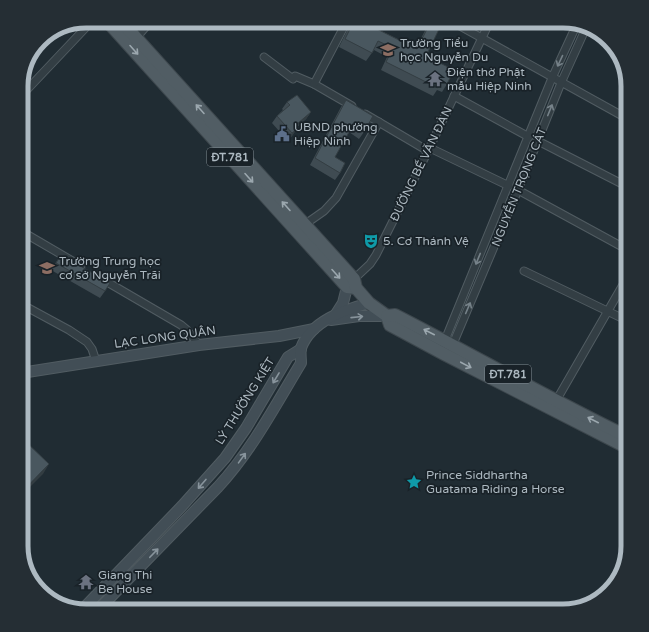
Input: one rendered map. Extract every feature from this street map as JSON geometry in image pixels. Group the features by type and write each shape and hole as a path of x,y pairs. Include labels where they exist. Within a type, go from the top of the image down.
{"main road":[{"name":"ĐT.781","path":"114,28 352,285 386,316 390,325 444,354 487,370 556,401 621,434"},
{"name":"ĐT.781","path":"127,28 304,225 352,285"},
{"path":"331,317 343,303 352,285"},
{"name":"LẠC LONG QUÂN","path":"301,349 306,338 314,329 331,317 345,310 369,302"},
{"name":"ĐT.781","path":"386,316 395,315 449,342 487,370 621,444"},
{"name":"LẠC LONG QUÂN","path":"331,317 386,316"},
{"name":"LẠC LONG QUÂN","path":"28,372 199,345 279,336 314,329"},
{"path":"444,354 449,342"},
{"path":"104,604 237,466 301,364 301,349"},
{"name":"LÝ THƯỜNG KIỆT","path":"88,604 182,506 225,458 246,428 288,357 301,349"}],"street":[{"path":"28,89 85,28"},
{"path":"136,38 145,28"},
{"path":"314,84 343,28"},
{"path":"464,28 621,115"},
{"name":"ĐƯỜNG BẾ VĂN ĐÀN","path":"352,285 376,255 487,28"},
{"path":"449,342 552,78 574,29"},
{"name":"NGUYỄN TRỌNG CÁT","path":"449,342 518,190 561,83 584,32"},
{"path":"264,57 293,79 295,76 314,84 429,149 509,186"},
{"path":"454,96 529,137"},
{"path":"304,225 324,211 336,198 379,122"},
{"path":"538,141 621,183"},
{"path":"518,190 621,246"},
{"path":"28,235 181,325 199,345"},
{"path":"524,271 621,318"},
{"path":"556,401 621,288"},
{"path":"28,308 87,342 92,349 96,361"}],"building":[{"path":"350,28 375,28 417,49 428,28 440,28 426,56 454,70 447,84 442,81 438,88 386,62 393,48 378,41 372,53 345,39"},
{"path":"297,95 311,112 297,124 297,129 292,133 277,116 290,105 287,102"},
{"path":"346,100 373,116 364,132 353,125 335,157 345,163 340,173 315,158"},
{"path":"61,255 110,283 105,291 56,263"},
{"path":"28,444 49,464 28,486"}],"place":[{"name":"Trường Tiểu học Nguyễn Du","path":"388,50"},
{"name":"Điện thờ Phật mẫu Hiệp Ninh","path":"435,79"},
{"name":"UBND phường Hiệp Ninh","path":"282,134"},
{"name":"5. Cơ Thánh Vệ","path":"371,241"},
{"name":"Trường Trung học cơ sở Nguyễn Trãi","path":"47,268"},
{"name":"Prince Siddhartha Guatama Riding a Horse","path":"414,482"},
{"name":"Giang Thi Be House","path":"86,582"}]}
